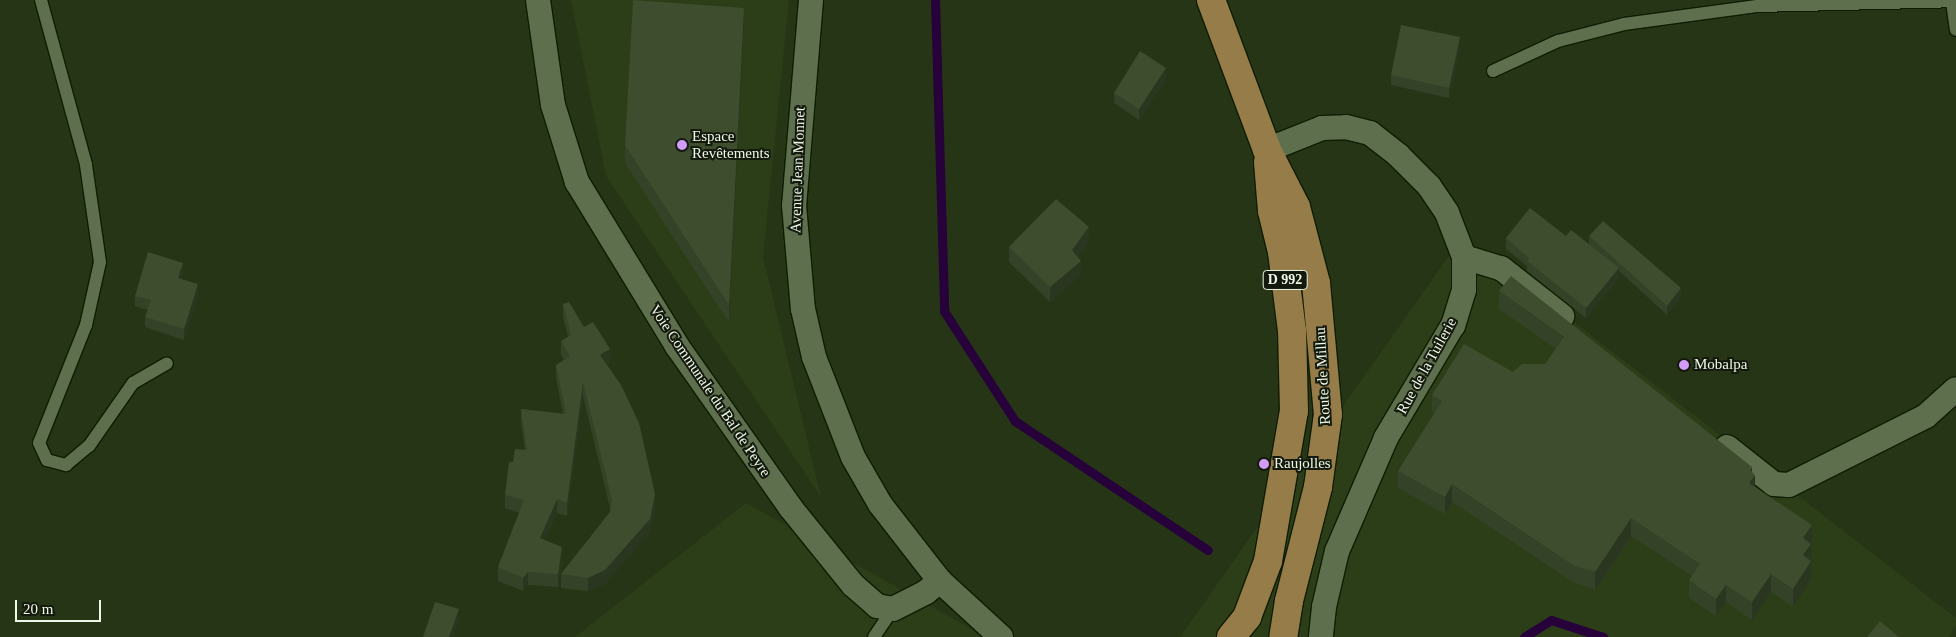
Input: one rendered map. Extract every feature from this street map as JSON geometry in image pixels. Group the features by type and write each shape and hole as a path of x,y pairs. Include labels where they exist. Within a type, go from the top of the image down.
{"main road":[{"name":"Route de Millau","path":"1210,0 1267,150 1296,207 1316,284 1328,414 1318,486 1289,602 1283,637"},
{"name":"Route de Millau","path":"1231,637 1246,617 1268,561 1294,411 1292,331 1282,252 1272,211 1267,150"}],"street":[{"name":"Voie Communale du Bal de Peyre","path":"538,0 553,105 578,182 677,346 790,507 853,585 877,606 893,609"},
{"name":"Avenue Jean Monnet","path":"811,0 794,205 803,309 814,357 853,457 880,504 940,581 1001,637"},
{"name":"Rue de la Tuilerie","path":"1267,150 1322,128 1346,127 1370,134 1398,155 1429,186 1447,213 1464,257 1464,290 1453,325 1386,438 1337,551 1324,607 1321,637"},
{"path":"1464,257 1501,268 1579,330"},
{"path":"1712,436 1774,484 1789,485 1926,416 1953,395"},
{"path":"893,609 926,592 940,581"}],"lane":[{"path":"41,0 86,165 100,262 86,325 39,443 47,460 66,465 89,446 133,383 167,363"},
{"path":"1493,71 1558,41 1624,24 1757,6 1954,2 1956,30"},
{"path":"874,637 893,609"}],"shaded area":[{"path":"571,0 789,0 763,257 821,497 606,176"},
{"path":"1463,236 1956,618 1956,626 1949,637 1180,637"},
{"path":"746,503 986,637 575,637"}],"building":[{"path":"633,0 744,8 729,305 625,145"},
{"path":"1401,25 1460,37 1449,88 1391,75"},
{"path":"1140,51 1166,68 1139,109 1114,93"},
{"path":"1056,199 1089,227 1072,250 1081,261 1050,287 1009,247"},
{"path":"1530,208 1566,236 1571,230 1619,268 1586,308 1527,261 1529,258 1506,238"},
{"path":"1603,221 1681,288 1667,306 1589,236"},
{"path":"148,252 183,263 178,278 198,284 184,329 145,317 151,300 135,296"},
{"path":"1511,276 1752,467 1750,470 1755,475 1749,483 1812,525 1803,538 1811,544 1803,555 1811,561 1793,589 1771,574 1752,602 1726,585 1716,599 1689,580 1700,564 1631,518 1595,572 1573,565 1452,484 1445,497 1398,471 1442,401 1432,395 1464,344 1513,372 1522,364 1545,364 1564,337 1499,291"},
{"path":"569,302 584,327 593,322 610,349 600,355 621,385 639,423 655,494 650,519 605,570 588,578 561,574 610,512 612,500 583,382 567,503 557,499 540,538 562,547 558,574 528,572 523,578 498,567 524,500 505,495 509,462 513,462 515,449 527,450 521,409 566,414 556,365 570,356 561,341 571,335 563,304"},
{"path":"435,602 459,609 449,637 423,637"},
{"path":"1880,621 1899,637 1867,637"}],"waterway":[{"path":"935,0 944,311 1015,421 1208,550"},
{"path":"1524,637 1551,620 1603,637"}],"place":[{"name":"Espace Revêtements","path":"682,145"},
{"name":"Mobalpa","path":"1684,365"},
{"name":"Raujolles","path":"1264,464"}]}
